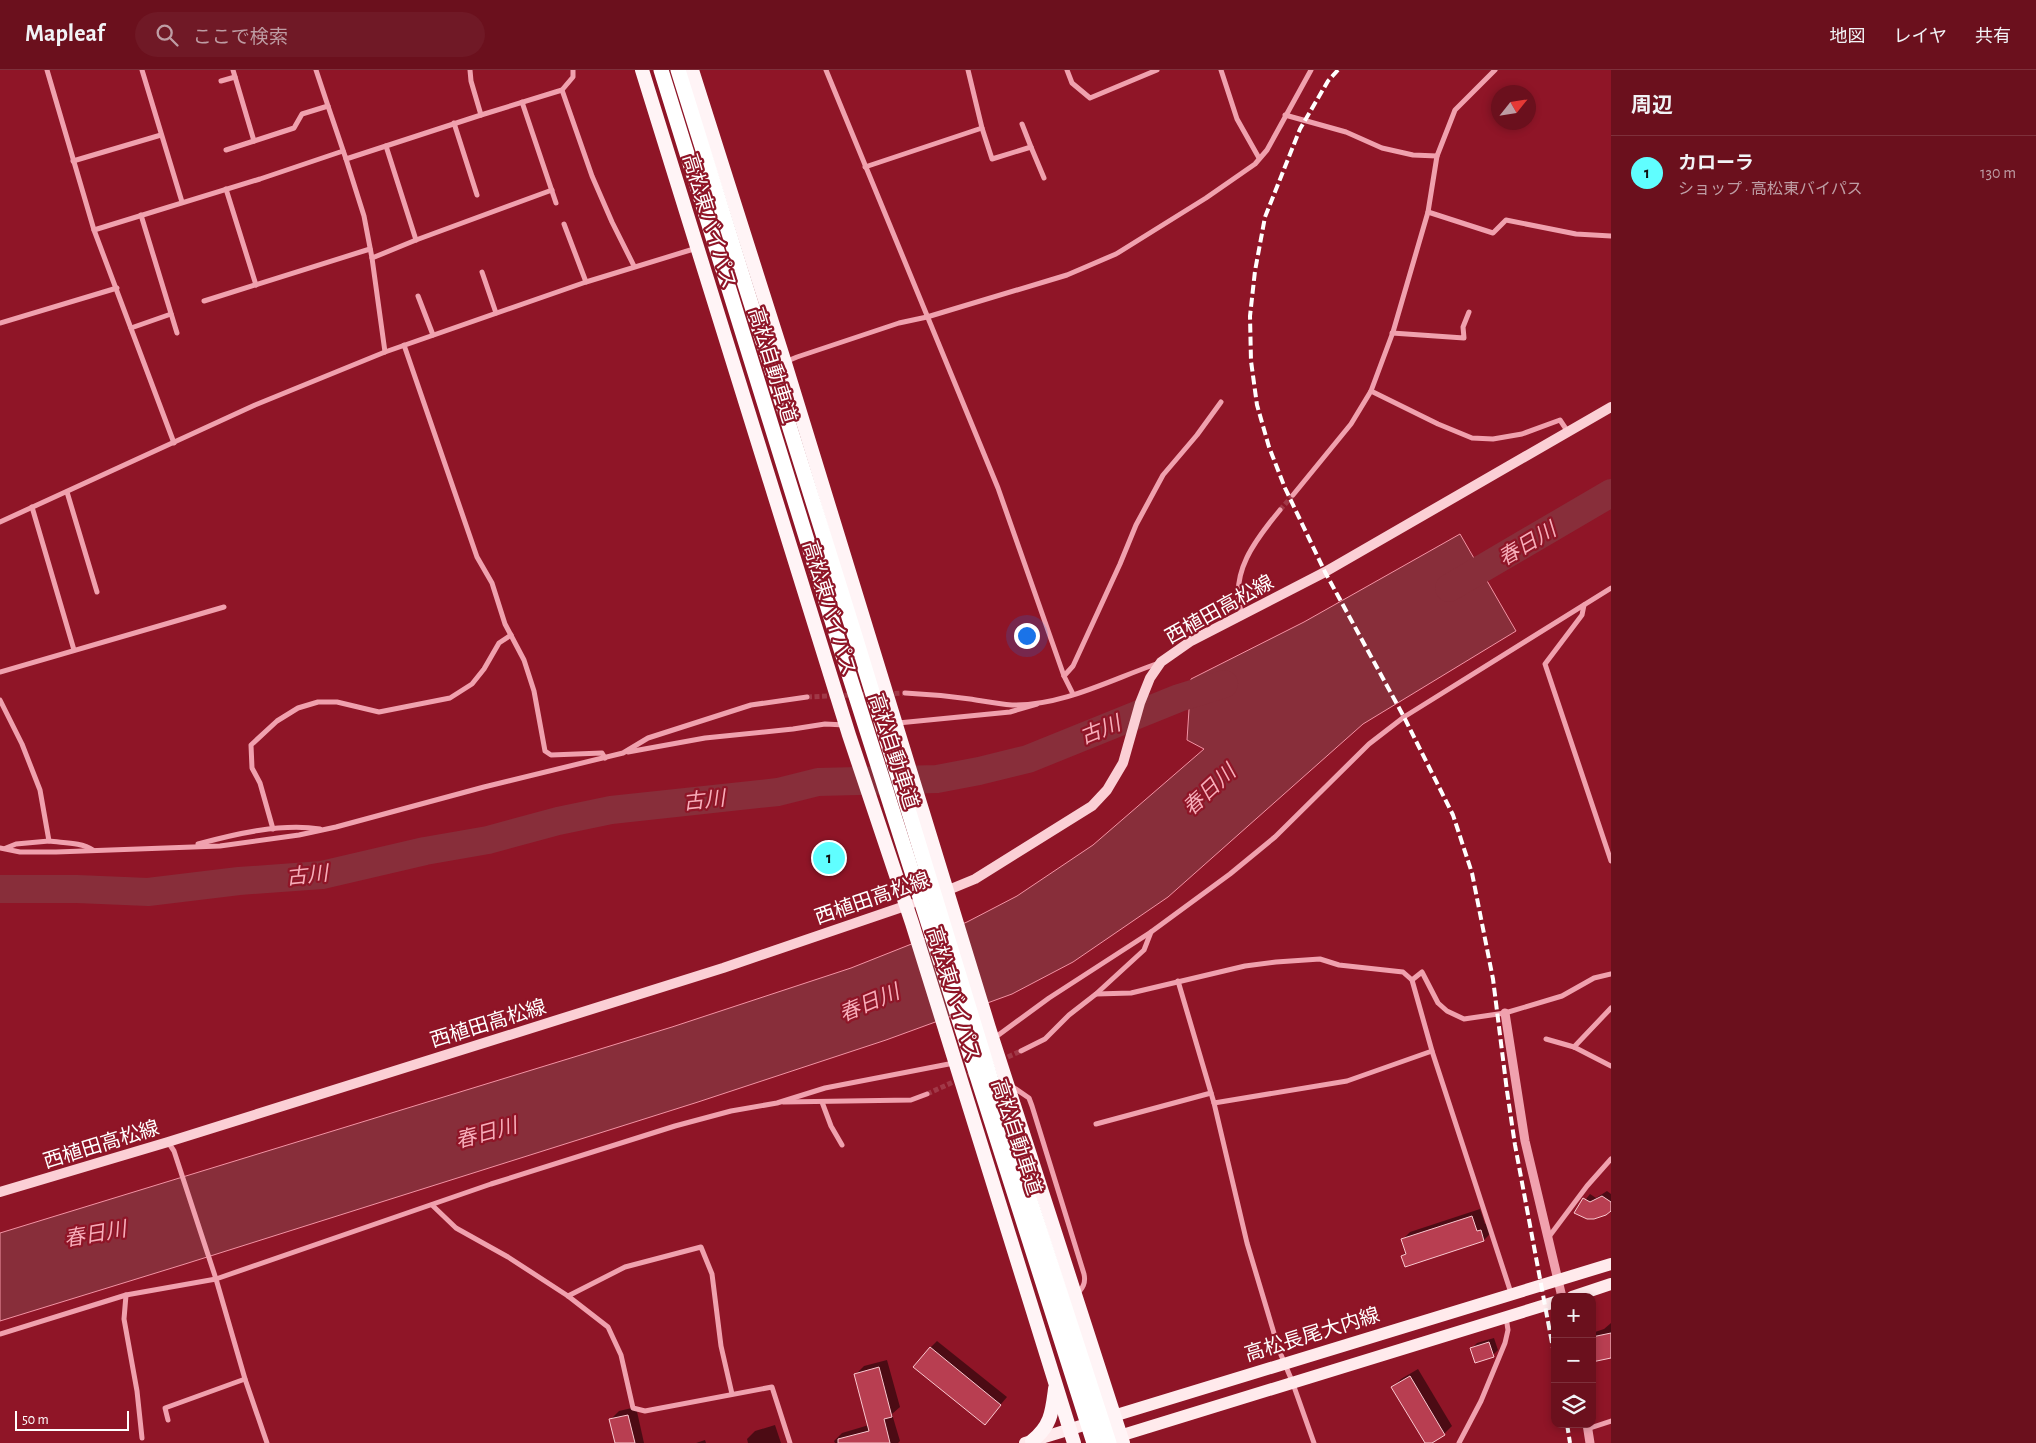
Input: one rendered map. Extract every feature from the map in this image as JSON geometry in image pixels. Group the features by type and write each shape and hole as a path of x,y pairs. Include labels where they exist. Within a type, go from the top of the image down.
{"highway":[{"name":"高松東バイパス","path":"642,70 847,730 912,923 1074,1443"},
{"name":"高松自動車道","path":"661,70 838,640 1094,1443"},
{"name":"高松自動車道","path":"678,70 851,623 995,1093 1118,1440"},
{"name":"高松東バイパス","path":"692,70 785,362 991,1034 1114,1414 1118,1440"},
{"path":"1028,1442 1041,1433 1047,1424 1052,1411 1056,1384"}],"main road":[{"name":"西植田高松線","path":"0,1192 171,1146 723,968 906,906 975,879 1092,806 1107,790 1123,763 1140,703 1150,678 1161,662 1191,641 1325,572 1611,407"},
{"name":"高松長尾大内線","path":"1028,1442 1284,1362 1611,1264"},
{"path":"1584,1293 1611,1284"},
{"name":"高松長尾大内線","path":"1094,1443 1118,1440 1292,1381 1551,1303"}],"street":[{"path":"47,70 94,230 174,443"},
{"path":"142,70 182,202"},
{"path":"233,70 254,141"},
{"path":"316,70 364,216 385,352"},
{"path":"470,70 471,81 481,115"},
{"path":"346,159 562,90 573,77 573,70"},
{"path":"826,70 998,488 1064,676 1073,694"},
{"path":"968,70 992,160 1031,147"},
{"path":"1067,70 1072,83 1090,98 1157,70"},
{"path":"1222,70 1237,119 1260,158"},
{"path":"785,362 899,323 927,317 1067,275 1116,254 1255,164 1266,150 1311,70"},
{"path":"1293,495 1351,424 1371,391 1392,333 1428,212 1437,156 1455,110 1495,70"},
{"path":"221,81 235,77"},
{"path":"562,90 592,176 634,266"},
{"path":"522,102 556,203"},
{"path":"226,150 294,128 302,114 328,106"},
{"path":"1285,115 1346,132 1382,148 1437,156"},
{"path":"454,123 477,195"},
{"path":"1022,124 1044,178"},
{"path":"865,167 982,128"},
{"path":"73,161 161,135"},
{"path":"386,146 416,240"},
{"path":"94,230 343,150"},
{"path":"226,189 256,285"},
{"path":"372,258 552,190"},
{"path":"1428,212 1493,233 1506,220 1576,234 1611,236"},
{"path":"141,215 177,333"},
{"path":"564,224 586,282"},
{"path":"0,522 256,405 385,352 634,266 698,248"},
{"path":"204,301 370,249"},
{"path":"482,272 496,313"},
{"path":"0,323 117,288"},
{"path":"418,296 433,335"},
{"path":"1392,333 1464,338 1463,328 1469,312"},
{"path":"131,328 171,314"},
{"path":"404,345 477,557 492,583 505,624 524,660 534,691 545,751 551,755 602,753 605,758"},
{"path":"1371,391 1438,424 1472,438 1493,439 1522,434 1560,420 1568,432"},
{"path":"1064,676 1073,666 1109,590 1136,525 1163,475 1197,435 1221,402"},
{"path":"67,492 97,592"},
{"path":"32,507 74,650"},
{"path":"1242,615 1238,603 1244,563 1257,538 1280,510"},
{"path":"991,1034 1151,932 1230,874 1275,837 1369,744 1404,717 1611,588"},
{"path":"1584,605 1582,615 1545,664 1611,861"},
{"path":"0,672 224,607"},
{"path":"273,829 260,783 252,768 252,745 277,721 298,708 318,702 337,702 379,712 450,698 472,684 499,643 511,635"},
{"path":"896,728 1010,712 1098,687 1161,662"},
{"path":"904,693 940,695 1012,705 1052,700"},
{"path":"623,753 648,738 751,705 807,697"},
{"path":"0,700 22,744 40,790 49,841"},
{"path":"2,849 20,852 47,852 220,846 324,830 484,787 623,753 705,738 825,724 847,730"},
{"path":"190,846 273,829 311,828 324,830"},
{"path":"2,849 16,844 49,841 82,845 93,851"},
{"path":"1020,1050 1045,1039 1069,1015 1096,994 1144,950 1151,932"},
{"path":"1096,994 1131,993 1245,966 1276,962 1320,959 1339,965 1403,972 1412,980 1432,1051 1511,1294"},
{"path":"1412,980 1422,972 1438,1003 1456,1017 1464,1019 1505,1013 1562,996 1594,978 1611,974"},
{"path":"1178,981 1214,1103 1247,1243 1284,1362 1314,1443"},
{"path":"1574,1047 1611,1008"},
{"path":"1505,1013 1525,1141 1561,1293"},
{"path":"1546,1039 1574,1047 1611,1066"},
{"path":"1214,1103 1348,1081 1432,1051"},
{"path":"0,1334 126,1295 216,1279 491,1184 675,1126 731,1111 777,1102 825,1088 955,1062"},
{"path":"1096,1124 1211,1093"},
{"path":"777,1102 911,1100 927,1094"},
{"path":"822,1102 831,1126 842,1145"},
{"path":"171,1146 214,1272 245,1379 267,1443"},
{"path":"1548,1238 1587,1186 1611,1159"},
{"path":"432,1205 456,1228 508,1257 568,1296 608,1327 621,1355 633,1408 645,1411 772,1387 790,1443"},
{"path":"568,1296 625,1267 701,1247 712,1274 721,1346 732,1394"},
{"path":"126,1295 124,1319 138,1391 142,1438"},
{"path":"1459,1443 1481,1402 1505,1343 1508,1330 1506,1316"},
{"path":"168,1420 164,1408 245,1379"},
{"path":"1596,1425 1611,1421"},
{"path":"1587,1428 1590,1443"}],"water":[{"path":"1460,534 1516,631 1363,724 1168,897 1073,962 1012,994 886,1040 698,1102 0,1321 0,1233 672,1027 851,968 967,922 1017,896 1093,845 1204,749 1187,740 1191,679 1304,622"}],"building":[{"path":"1602,1196 1611,1202 1611,1211 1606,1215 1587,1219 1574,1213 1583,1198 1590,1202"},
{"path":"1472,1216 1477,1231 1481,1230 1484,1241 1405,1267 1401,1256 1406,1254 1401,1239"},
{"path":"1611,1333 1611,1358 1596,1361 1596,1336"},
{"path":"1489,1342 1494,1357 1475,1363 1470,1348"},
{"path":"930,1347 1001,1405 985,1425 913,1367"},
{"path":"879,1367 892,1417 884,1419 890,1443 838,1443 838,1439 869,1431 854,1374"},
{"path":"1410,1376 1445,1435 1432,1443 1425,1443 1391,1387"},
{"path":"628,1415 635,1443 615,1443 609,1419"}],"waterway":[{"name":"春日川","path":"1449,588 1611,493"},
{"name":"古川","path":"0,889 77,889 148,892 239,881 322,875 425,851 488,840 558,821 611,810 778,792 818,782 937,779 1028,759 1179,698 1224,684"}],"tunnel":[{"path":"1280,510 1293,495"},
{"path":"887,694 905,693"},
{"path":"807,697 871,694"},
{"path":"1001,1060 1021,1051"},
{"path":"927,1094 975,1072"}],"railway":[{"path":"1338,70 1328,81 1300,129 1265,217 1255,271 1250,316 1251,361 1257,405 1269,447 1285,488 1325,572 1404,717 1453,815 1472,873 1493,979 1515,1145 1551,1338"},
{"path":"1568,1428 1570,1443"}],"place":[{"name":"カローラ","path":"829,858"}]}
